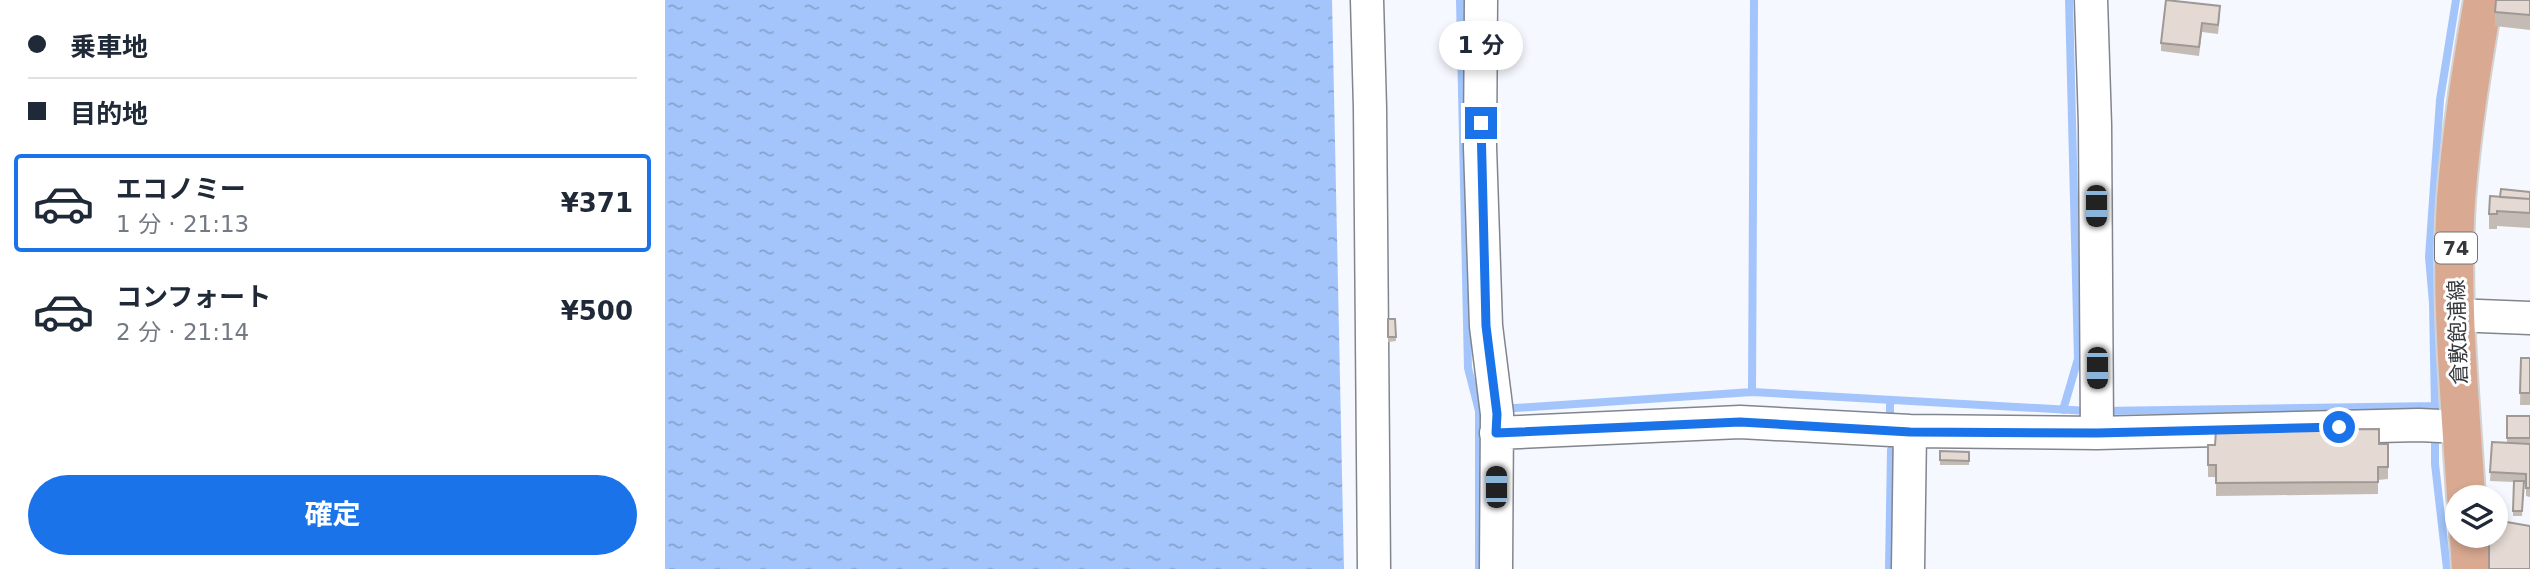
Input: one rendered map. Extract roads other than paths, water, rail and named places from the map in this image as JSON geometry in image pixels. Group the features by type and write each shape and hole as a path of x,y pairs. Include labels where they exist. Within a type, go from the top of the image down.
{"main road":[{"name":"倉敷飽浦線","path":"2462,485 2443,427 2454,315 2456,201 2464,119 2483,0"},
{"path":"2470,548 2471,569"}],"street":[{"path":"1367,0 1374,569"},
{"path":"1481,0 1480,147 1486,313 1496,416 1496,569"},
{"path":"2091,0 2095,125 2097,415"},
{"path":"2454,315 2530,317"},
{"path":"1496,416 1740,422 1910,432 2097,415 2443,427"},
{"path":"1908,569 1910,432"}],"water":[{"path":"665,0 1332,0 1344,569 665,569"}],"waterway":[{"path":"1460,0 1468,368 1479,411 1479,569"},
{"path":"1752,392 1754,0"},
{"path":"2063,410 2078,359 2069,0"},
{"path":"2435,408 2433,303 2429,257 2440,100 2456,0"},
{"path":"1501,409 1752,392 2089,411"},
{"path":"1890,400 1890,419"},
{"path":"2102,411 2435,406"},
{"path":"2435,432 2435,464 2447,569"},
{"path":"1889,569 1891,450"}]}
